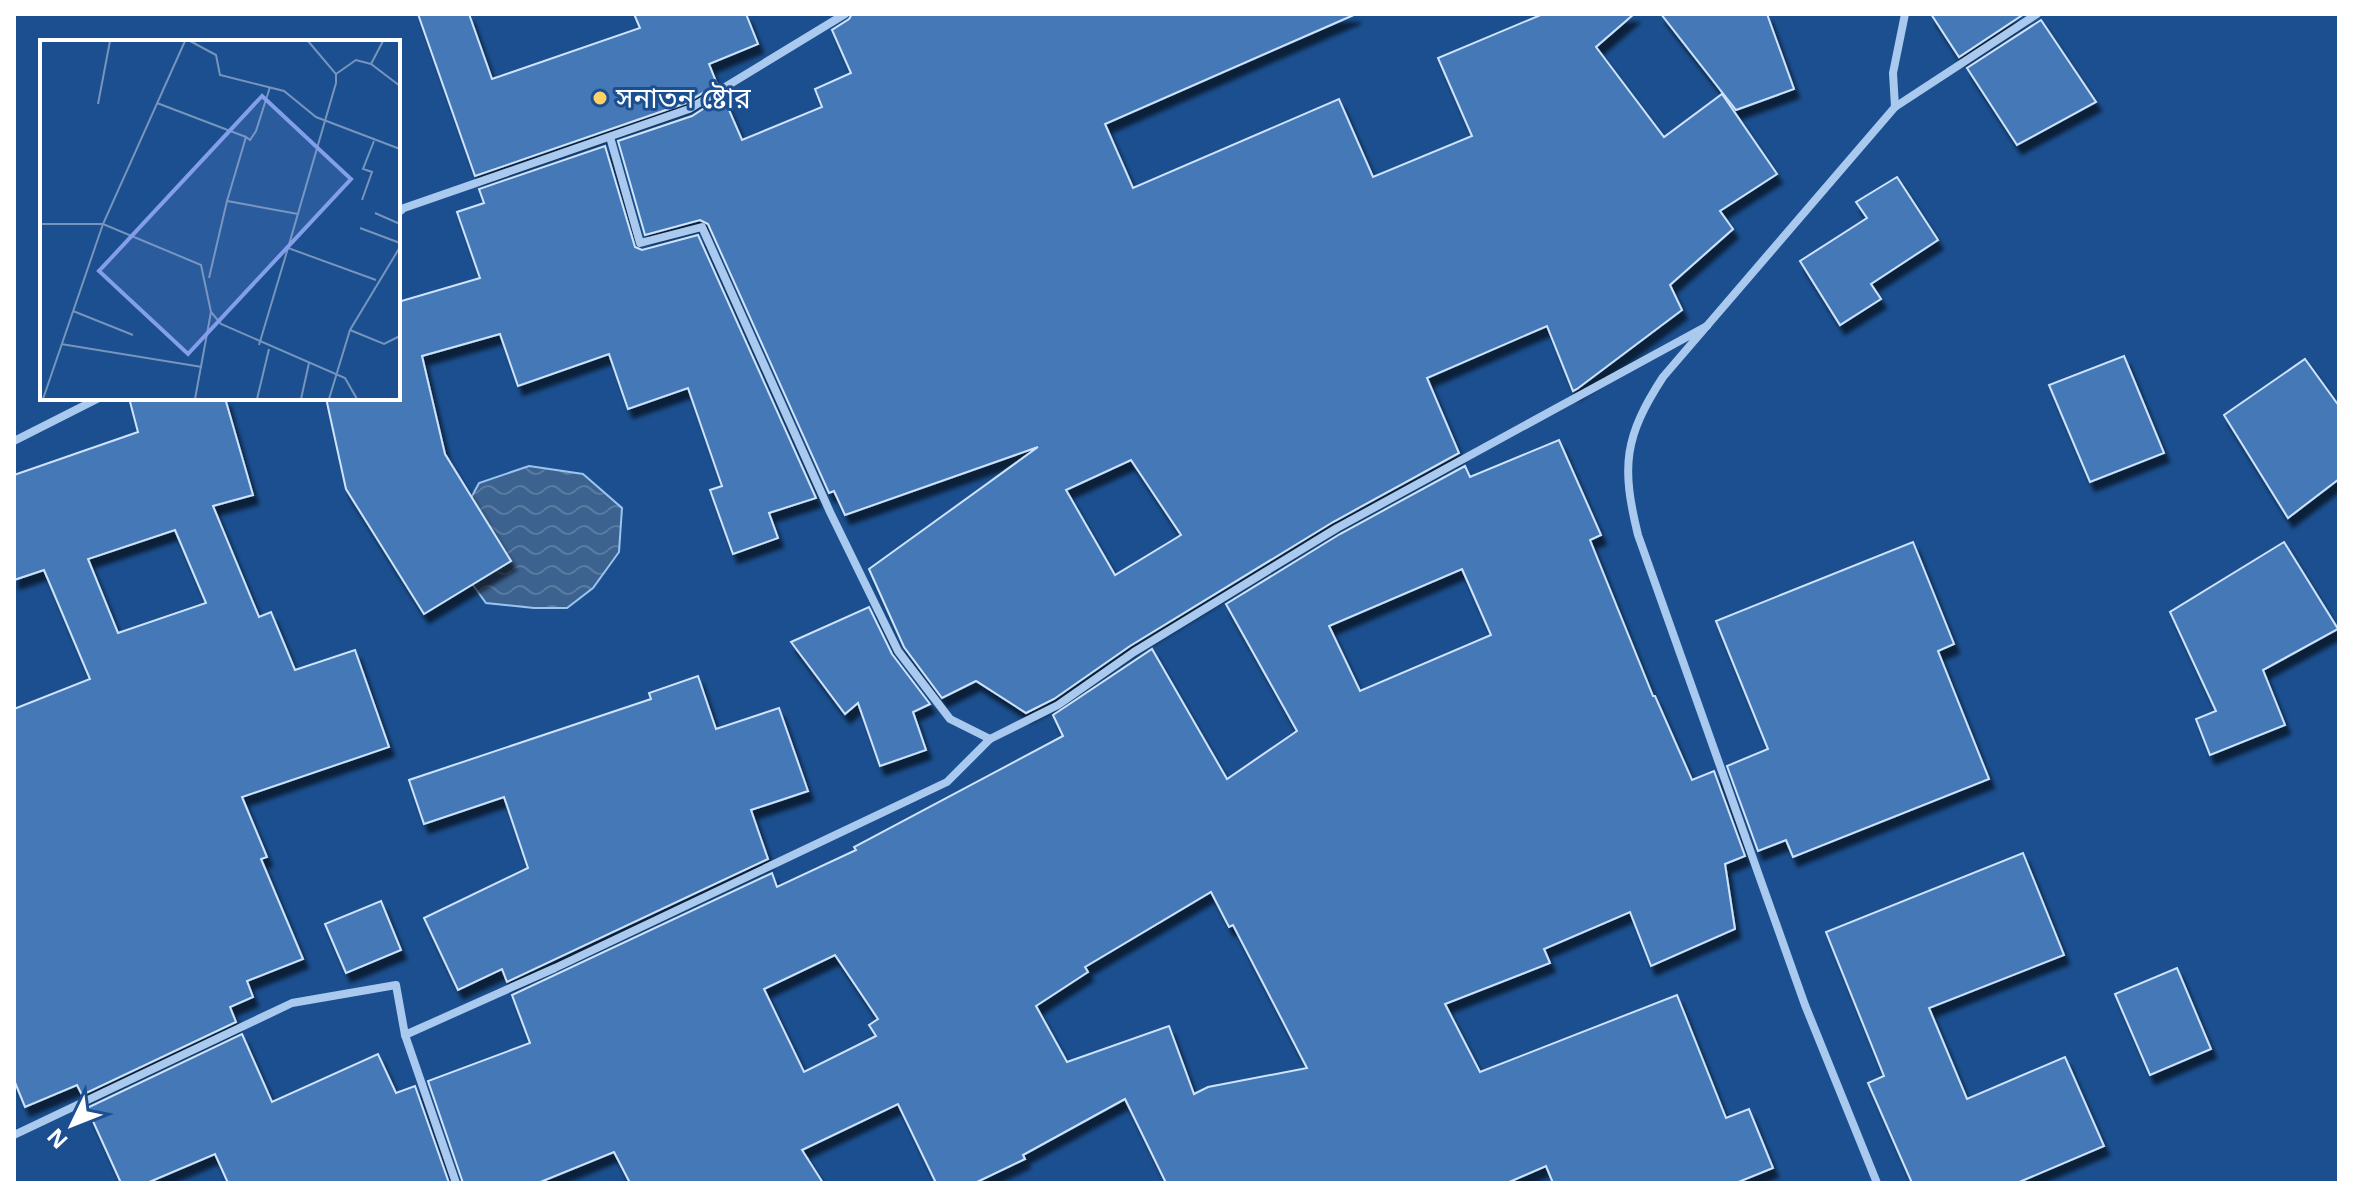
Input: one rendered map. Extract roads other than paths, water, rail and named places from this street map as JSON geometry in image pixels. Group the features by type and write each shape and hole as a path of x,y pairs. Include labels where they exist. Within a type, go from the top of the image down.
{"street":[{"path":"400,211 689,109 845,14"},
{"path":"1895,107 1893,73 1905,14"},
{"path":"1877,1183 1805,1005 1638,535 1628,494 1628,448 1641,411 1663,377 1895,107 2037,14"},
{"path":"610,137 640,243 702,227 830,512 898,651 950,719 990,739"},
{"path":"405,1035 555,968 947,782 990,739 1058,705 1134,652 1337,528 1707,326"},
{"path":"14,441 95,400"},
{"path":"14,1135 292,1003 396,985 405,1035 456,1183"}],"water":[{"path":"529,466 583,474 622,508 619,552 593,588 567,608 486,603 457,563 456,526 479,483"}],"place":[{"name":"সনাতন ষ্টোর","path":"600,98"}]}
